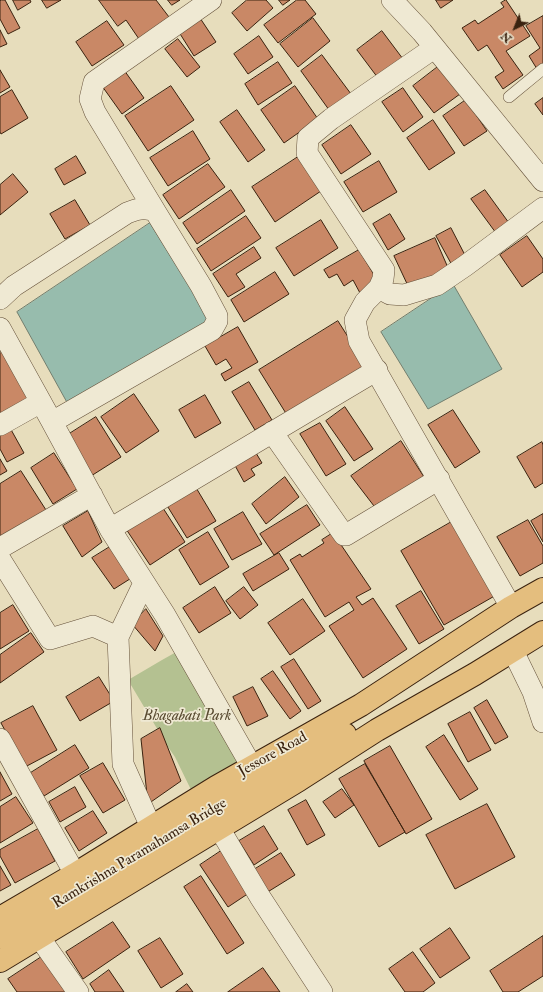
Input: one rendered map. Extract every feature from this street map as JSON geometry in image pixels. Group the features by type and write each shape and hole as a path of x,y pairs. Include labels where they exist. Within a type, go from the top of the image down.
{"main road":[{"name":"Jessore Road","path":"0,918 76,874 252,767 361,705 511,607 543,589"},
{"path":"0,961 299,780 377,730 543,632"},
{"path":"343,735 361,705"},
{"path":"343,735 377,730"},
{"name":"Ramkrishna Paramahamsa Bridge","path":"0,937 233,798 343,735"}],"street":[{"path":"52,422 212,330 216,325 217,316 201,286 95,112 90,99 94,82 212,0"},
{"path":"392,0 422,32 543,181"},
{"path":"434,48 330,119 308,138 307,153 384,270 383,279 379,288 364,302 355,320 359,341 377,370 511,607"},
{"path":"0,299 14,286 127,213 146,208 155,211"},
{"path":"379,288 390,294 404,295 437,285 543,208"},
{"path":"0,328 110,529 165,615 252,767"},
{"path":"110,529 377,370"},
{"path":"0,425 41,402"},
{"path":"272,432 344,535 439,479"},
{"path":"0,548 92,496"},
{"path":"0,559 50,639 93,626 118,637"},
{"path":"144,583 118,637 123,764 151,827"},
{"path":"513,651 533,692 543,722"},
{"path":"0,739 76,874"},
{"path":"220,828 260,897 322,992"},
{"path":"39,937 78,992"}],"lane":[{"path":"509,97 543,69"}],"green space":[{"name":"Bhagabati Park","path":"178,651 247,770 196,800 175,757 128,680"}],"shaded area":[{"path":"150,223 212,322 69,406 17,312"},
{"path":"453,284 502,369 428,409 381,332"}],"building":[{"path":"5,0 20,28 8,34 0,19 0,1"},
{"path":"13,0 30,0 31,2 18,10"},
{"path":"42,0 61,0 47,8"},
{"path":"99,0 156,0 169,17 139,39 126,20 118,26"},
{"path":"168,0 180,0 172,5"},
{"path":"247,0 266,0 273,8 247,31 232,13"},
{"path":"279,0 290,0 283,5"},
{"path":"297,0 305,0 316,14 278,43 264,25"},
{"path":"436,0 453,0 441,8"},
{"path":"506,0 530,36 506,51 523,75 503,89 495,77 504,71 487,45 478,51 462,28 475,20 478,24 504,7 501,3"},
{"path":"198,15 216,42 194,56 177,29"},
{"path":"543,16 543,65 537,69 529,56 540,48 526,26"},
{"path":"313,18 330,41 298,67 280,44"},
{"path":"107,21 124,45 92,66 76,42"},
{"path":"0,30 7,44 0,47"},
{"path":"382,31 403,59 378,78 357,50"},
{"path":"259,36 273,57 248,74 234,54"},
{"path":"178,39 200,67 187,77 165,49"},
{"path":"322,55 354,98 332,114 301,71"},
{"path":"278,62 292,83 258,105 245,84"},
{"path":"439,66 460,94 434,113 413,86"},
{"path":"0,70 10,87 0,93"},
{"path":"124,70 144,98 122,114 102,86"},
{"path":"171,86 194,120 148,151 125,116"},
{"path":"295,86 318,119 284,143 261,110"},
{"path":"403,88 423,117 403,132 382,102"},
{"path":"12,90 28,118 1,134 0,97"},
{"path":"543,98 543,115 535,104"},
{"path":"466,100 487,131 464,146 443,116"},
{"path":"237,110 265,150 248,162 220,122"},
{"path":"433,120 455,153 429,170 407,138"},
{"path":"351,125 371,154 341,174 322,145"},
{"path":"193,131 210,159 168,186 150,158"},
{"path":"76,156 86,173 64,185 55,169"},
{"path":"298,157 321,191 275,222 252,187"},
{"path":"379,161 397,192 363,212 344,182"},
{"path":"208,164 225,187 179,219 163,195"},
{"path":"13,174 28,192 0,215 0,185"},
{"path":"231,190 245,211 197,244 183,223"},
{"path":"485,190 509,223 496,233 471,199"},
{"path":"75,200 90,225 65,239 50,214"},
{"path":"390,214 405,239 388,250 373,224"},
{"path":"246,216 261,238 211,271 197,249"},
{"path":"321,220 338,248 294,276 276,248"},
{"path":"451,228 467,259 453,267 436,236"},
{"path":"527,236 543,259 543,272 522,287 500,255"},
{"path":"435,238 449,270 409,288 394,256"},
{"path":"254,247 261,258 236,274 245,287 228,297 213,274"},
{"path":"359,250 379,283 360,293 353,280 344,286 337,274 329,278 324,270"},
{"path":"275,272 289,294 244,322 231,300"},
{"path":"338,321 367,367 287,415 259,370"},
{"path":"238,327 258,362 225,381 221,374 232,368 226,359 216,365 205,346"},
{"path":"2,351 30,398 0,417 0,353"},
{"path":"249,382 272,420 255,430 232,392"},
{"path":"134,394 159,431 126,453 101,417"},
{"path":"205,395 221,423 195,438 179,410"},
{"path":"345,407 373,449 354,461 326,421"},
{"path":"453,410 480,452 455,468 428,425"},
{"path":"96,417 121,457 91,476 66,436"},
{"path":"320,423 346,464 326,476 300,434"},
{"path":"9,426 24,453 7,462 0,449 0,431"},
{"path":"401,441 424,477 374,506 351,476"},
{"path":"542,442 543,483 535,488 517,457"},
{"path":"253,448 262,463 251,469 255,475 244,482 232,460"},
{"path":"54,453 77,489 53,504 31,468"},
{"path":"0,459 7,471 0,475"},
{"path":"21,471 46,510 0,540 0,484"},
{"path":"285,477 299,497 266,524 252,504"},
{"path":"192,481 216,521 187,538 163,499"},
{"path":"161,505 185,542 150,565 126,529"},
{"path":"307,505 320,525 274,555 260,534"},
{"path":"88,511 102,542 82,557 63,526"},
{"path":"243,512 262,544 232,560 214,529"},
{"path":"543,514 543,542 531,521"},
{"path":"455,520 498,594 444,625 401,551"},
{"path":"528,520 543,546 543,563 520,576 497,537"},
{"path":"208,532 229,567 200,585 179,550"},
{"path":"333,533 371,589 356,597 362,605 373,598 407,649 363,678 329,626 354,610 349,602 325,617 290,560 300,554 302,557 324,543 322,540"},
{"path":"113,545 133,577 114,589 92,558"},
{"path":"279,553 289,569 253,591 243,574"},
{"path":"215,587 231,613 199,633 183,608"},
{"path":"244,587 258,605 240,619 226,601"},
{"path":"421,591 444,629 419,644 396,606"},
{"path":"303,599 325,631 290,655 268,623"},
{"path":"13,605 29,631 0,649 0,613"},
{"path":"146,609 163,636 155,651 132,624"},
{"path":"31,633 44,652 0,683 0,655"},
{"path":"294,659 321,701 308,709 281,667"},
{"path":"273,671 301,711 290,719 261,679"},
{"path":"99,677 114,701 80,721 66,697"},
{"path":"253,687 268,716 247,726 233,697"},
{"path":"487,700 508,737 495,744 474,708"},
{"path":"33,706 57,750 25,767 1,723"},
{"path":"470,712 491,750 468,762 448,724"},
{"path":"160,728 181,781 148,804 141,739"},
{"path":"444,735 478,789 460,800 426,747"},
{"path":"75,745 89,768 44,796 29,774"},
{"path":"390,746 432,819 406,834 364,761"},
{"path":"103,763 125,800 103,813 80,776"},
{"path":"365,764 405,832 379,847 339,779"},
{"path":"0,772 12,794 0,801"},
{"path":"75,787 86,807 60,822 49,802"},
{"path":"342,789 354,805 335,818 323,802"},
{"path":"16,797 33,823 0,843 0,807"},
{"path":"306,800 325,835 307,845 288,810"},
{"path":"487,804 515,857 455,889 426,835"},
{"path":"93,811 107,833 79,851 65,828"},
{"path":"264,826 278,849 254,865 239,841"},
{"path":"38,829 55,861 15,883 0,856 0,850"},
{"path":"221,851 249,893 228,907 200,865"},
{"path":"281,853 295,875 266,893 252,871"},
{"path":"0,866 11,885 0,891"},
{"path":"201,876 244,943 227,954 184,887"},
{"path":"113,922 130,947 83,979 66,952"},
{"path":"450,928 470,958 440,978 420,949"},
{"path":"543,936 543,976 518,992 503,992 490,971"},
{"path":"160,938 183,974 161,988 138,951"},
{"path":"413,952 435,983 423,992 405,992 389,969"},
{"path":"43,956 67,992 17,992 8,979"},
{"path":"263,968 280,992 228,992"},
{"path":"109,970 124,992 95,992 90,984"},
{"path":"187,984 193,992 176,992"}]}
